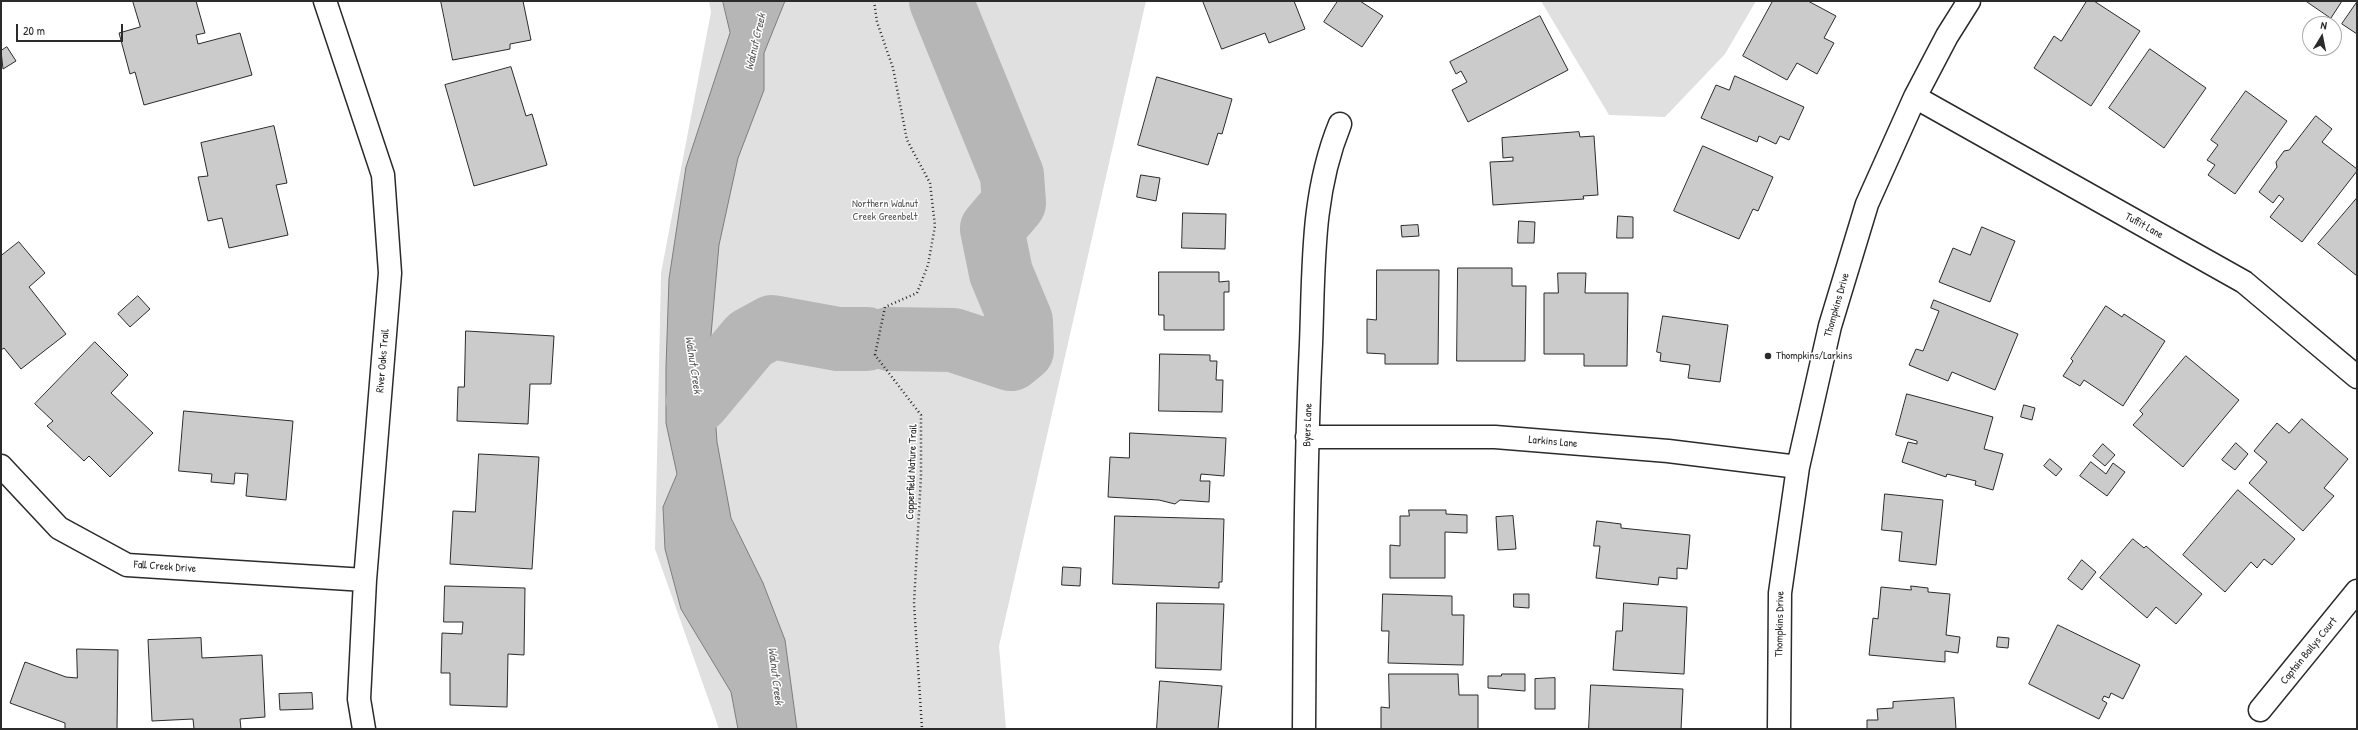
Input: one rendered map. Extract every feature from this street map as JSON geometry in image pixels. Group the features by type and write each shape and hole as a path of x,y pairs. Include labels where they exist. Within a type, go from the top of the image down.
{"street":[{"name":"River Oaks Trail","path":"326,1 383,175 390,273 365,580 359,699 364,729"},
{"name":"Thompkins Drive","path":"1779,729 1780,593 1798,467 1830,326 1867,204 1915,97 1947,36 1969,1"},
{"name":"Tuffit Lane","path":"1915,97 2244,282 2357,377"},
{"name":"Byers Lane","path":"1304,729 1307,438 1316,208 1328,154 1340,124"},
{"name":"Larkins Lane","path":"1307,438 1495,437 1668,451 1798,467"},
{"name":"Fall Creek Drive","path":"1,466 59,528 127,565 365,580"},
{"name":"Captain Bailys Court","path":"2260,710 2357,591"}],"path":[{"name":"Copperfield Nature Trail","path":"874,1 877,22 892,68 907,140 930,183 935,226 928,265 917,293 885,307 876,355 921,415 921,476 914,603 922,729"}],"green space":[{"name":"Northern Walnut Creek Greenbelt","path":"709,1 1146,1 999,646 1006,729 719,729 655,549 661,273 711,12"},
{"path":"1541,1 1756,1 1725,54 1665,117 1609,115"}],"water":[{"name":"Walnut Creek","path":"723,1 785,1 764,53 764,90 738,158 719,245 710,346 717,442 731,518 763,583 785,640 797,729 738,729 731,692 681,609 665,549 663,507 677,474 666,423 669,279 686,167 730,33"}],"building":[{"path":"133,1 196,1 205,33 196,35 198,44 240,33 252,75 144,105 135,72 130,74 119,33 140,27"},
{"path":"441,1 523,1 531,40 510,44 510,49 453,60"},
{"path":"1203,1 1294,1 1305,29 1269,43 1265,33 1222,49"},
{"path":"1338,1 1360,1 1383,16 1362,47 1324,22"},
{"path":"1773,1 1808,1 1836,16 1824,38 1834,43 1817,74 1797,63 1787,80 1743,56"},
{"path":"2087,1 2094,1 2140,31 2091,106 2034,68 2054,36 2061,41"},
{"path":"2306,1 2342,1 2332,16 2328,16"},
{"path":"2357,2 2357,34 2342,24"},
{"path":"1540,16 1568,70 1468,122 1452,90 1467,82 1461,71 1456,74 1450,62"},
{"path":"7,47 16,61 3,69 1,51"},
{"path":"2150,49 2206,88 2164,148 2109,108"},
{"path":"511,67 526,116 532,114 547,165 474,186 445,85"},
{"path":"1735,76 1804,107 1789,140 1780,136 1776,144 1759,136 1757,142 1701,118 1716,85 1729,90"},
{"path":"1157,77 1232,99 1222,134 1218,133 1208,165 1138,145"},
{"path":"2246,91 2287,121 2235,194 2208,175 2215,165 2207,160 2218,145 2211,140"},
{"path":"2316,116 2332,129 2322,142 2357,169 2357,171 2302,242 2270,217 2284,199 2279,195 2273,203 2259,192 2277,167 2276,162 2284,151 2289,150"},
{"path":"274,126 287,183 276,185 288,235 229,248 222,218 208,221 198,177 208,176 201,143"},
{"path":"1579,132 1580,137 1594,136 1598,195 1583,196 1584,199 1493,205 1490,162 1513,161 1513,157 1503,158 1502,138"},
{"path":"1703,146 1773,177 1758,211 1753,209 1739,239 1674,211"},
{"path":"1141,175 1160,178 1156,201 1137,197"},
{"path":"2357,198 2357,276 2318,244"},
{"path":"1183,213 1226,214 1225,249 1182,248"},
{"path":"1618,216 1633,217 1633,238 1617,238"},
{"path":"1519,221 1535,222 1534,243 1518,243"},
{"path":"1418,225 1419,236 1402,237 1401,226"},
{"path":"1982,227 2015,241 1990,302 1939,282 1953,248 1970,255"},
{"path":"19,242 45,273 29,287 66,334 21,369 4,348 1,350 1,256"},
{"path":"1458,268 1512,268 1512,286 1526,286 1525,361 1457,361"},
{"path":"1377,270 1439,270 1438,364 1385,364 1385,354 1367,353 1367,319 1376,320"},
{"path":"1159,272 1219,272 1219,282 1229,281 1229,292 1224,292 1224,330 1164,330 1164,315 1159,315"},
{"path":"1558,273 1586,273 1585,293 1628,293 1627,366 1584,366 1584,354 1544,354 1544,293 1558,293"},
{"path":"138,296 150,309 130,327 118,314"},
{"path":"1934,300 2018,334 1995,390 1952,372 1948,381 1909,365 1916,349 1923,351 1939,311 1931,308"},
{"path":"2106,306 2122,317 2124,314 2165,341 2123,406 2084,380 2080,386 2063,376 2073,361 2071,359"},
{"path":"1663,316 1728,325 1720,382 1688,378 1690,365 1660,361 1661,353 1657,352"},
{"path":"466,331 554,336 551,384 530,384 528,424 457,421 458,387 464,387"},
{"path":"95,342 128,375 111,393 153,433 110,477 89,456 84,461 47,426 53,421 35,404"},
{"path":"1160,354 1210,355 1210,361 1217,361 1216,380 1223,380 1222,412 1159,411"},
{"path":"2186,356 2239,400 2183,467 2133,425 2143,414 2140,411"},
{"path":"1907,394 1993,417 1984,449 2003,454 1993,490 1975,485 1976,481 1947,474 1946,477 1902,462 1908,442 1917,444 1917,441 1896,435"},
{"path":"2024,405 2035,408 2032,420 2021,417"},
{"path":"184,411 293,421 286,500 246,496 248,474 235,473 234,484 211,482 212,474 179,471"},
{"path":"2302,419 2348,459 2324,488 2334,496 2303,531 2249,483 2267,462 2254,451 2277,423 2289,433"},
{"path":"1130,433 1226,438 1224,476 1201,474 1200,481 1210,481 1209,502 1180,500 1175,504 1159,500 1108,497 1110,457 1129,458"},
{"path":"2236,443 2248,454 2235,470 2222,460"},
{"path":"2103,444 2115,455 2105,466 2093,456"},
{"path":"479,454 539,457 532,569 450,564 453,511 475,512"},
{"path":"2050,459 2062,469 2056,476 2044,466"},
{"path":"2091,462 2106,474 2113,463 2125,472 2107,496 2080,476"},
{"path":"2238,490 2295,539 2272,565 2264,559 2257,568 2251,562 2225,592 2183,555"},
{"path":"1885,494 1943,500 1936,565 1899,561 1902,532 1882,530"},
{"path":"1409,510 1446,510 1446,514 1467,515 1467,533 1445,532 1445,578 1390,578 1390,545 1400,546 1400,516 1409,516"},
{"path":"1115,516 1224,519 1222,582 1219,582 1219,588 1113,584"},
{"path":"1513,516 1516,549 1498,550 1496,517"},
{"path":"1597,521 1621,524 1621,528 1690,535 1687,569 1677,568 1677,579 1659,577 1658,585 1596,578 1600,546 1594,546"},
{"path":"2133,539 2144,548 2146,546 2202,594 2176,624 2156,607 2147,618 2100,578"},
{"path":"2082,560 2096,572 2082,590 2068,579"},
{"path":"1063,567 1081,568 1080,586 1062,585"},
{"path":"445,586 525,588 524,655 508,654 507,707 450,705 450,673 441,673 442,633 462,634 463,622 444,622"},
{"path":"1911,586 1928,588 1928,592 1950,594 1946,635 1960,637 1958,653 1945,651 1945,662 1869,655 1873,618 1878,619 1881,587 1911,590"},
{"path":"1383,594 1452,596 1452,615 1464,615 1463,665 1388,663 1389,631 1382,631"},
{"path":"1514,594 1529,594 1529,608 1514,607"},
{"path":"1157,603 1224,604 1221,670 1156,668"},
{"path":"1624,603 1687,607 1684,674 1613,670 1616,631 1622,631"},
{"path":"2058,625 2140,665 2123,699 2111,693 2109,698 2104,696 2102,700 2107,703 2099,719 2029,684"},
{"path":"1998,637 2009,638 2008,648 1997,647"},
{"path":"201,638 202,658 262,655 265,717 240,719 241,729 194,729 193,719 152,721 148,640"},
{"path":"77,649 118,650 117,729 65,729 65,723 10,703 25,662 66,677 77,678"},
{"path":"1389,674 1458,674 1459,695 1478,695 1478,729 1381,729 1381,707 1389,708"},
{"path":"1502,674 1525,674 1525,691 1488,688 1488,676 1501,676"},
{"path":"1555,678 1555,709 1535,709 1535,679"},
{"path":"1160,681 1222,686 1218,729 1157,729"},
{"path":"1591,685 1683,689 1681,729 1589,729"},
{"path":"312,693 313,709 280,710 279,694"},
{"path":"1954,698 1956,729 1867,729 1867,720 1878,720 1877,709 1893,708 1893,702"}],"waterway":[{"path":"889,339 953,340 1011,359 1022,350 1021,321 1001,273 992,229 1014,203 1012,175 941,1"},
{"name":"Walnut Creek","path":"698,401 750,339 772,327 838,339 867,339"}],"place":[{"name":"Thompkins/Larkins","path":"1768,356"}]}
